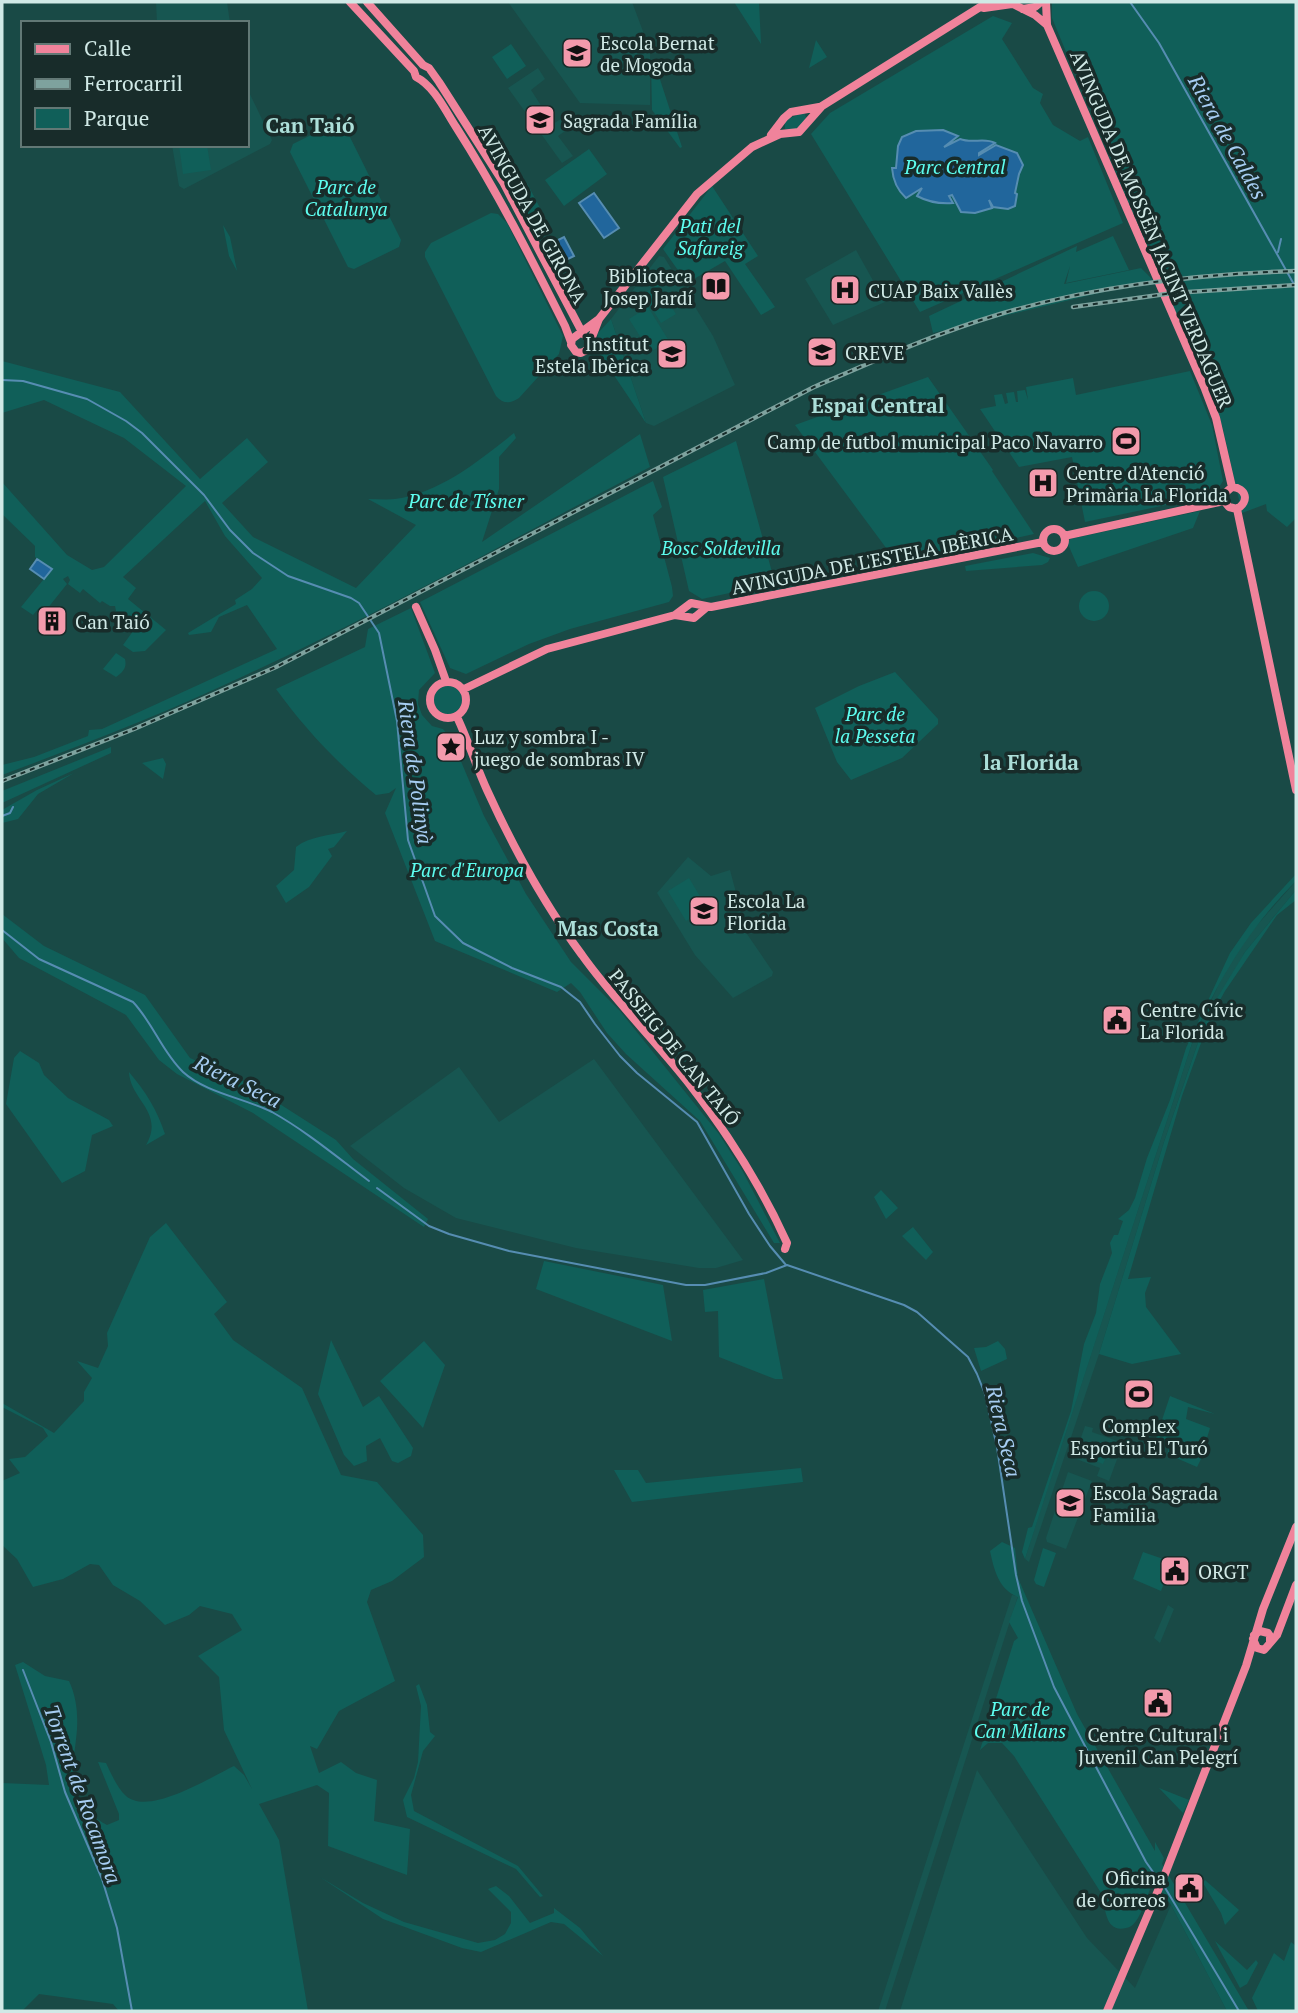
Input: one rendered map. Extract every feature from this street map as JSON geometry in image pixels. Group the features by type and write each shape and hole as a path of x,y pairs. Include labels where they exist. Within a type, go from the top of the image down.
{"main road":[{"path":"350,2 415,71 416,77 424,80 430,77 432,72 367,2"},
{"path":"783,129 784,118 791,112 822,106 988,2"},
{"path":"1023,9 1043,2"},
{"name":"AVINGUDA DE MOSSÈN JACINT VERDAGUER","path":"1043,2 1047,25 1205,389 1216,418 1232,487"},
{"path":"979,9 1011,3 1047,25"},
{"path":"415,71 416,67 423,65"},
{"name":"AVINGUDA DE GIRONA","path":"432,72 503,183 575,322 580,337"},
{"name":"AVINGUDA DE GIRONA","path":"424,80 494,187 565,326 580,337"},
{"path":"580,337 697,194 741,156 783,129 799,132 822,106"},
{"path":"807,110 811,119"},
{"path":"575,322 595,321"},
{"path":"580,337 595,321"},
{"path":"1232,487 1244,492 1243,505 1237,509 1229,507 1224,501 1225,493 1232,487"},
{"path":"1064,536 1224,501"},
{"path":"1237,509 1296,790"},
{"path":"1055,529 1064,536 1064,544 1059,549 1049,550 1043,542 1043,536 1048,531 1055,529"},
{"name":"AVINGUDA DE L'ESTELA IBÈRICA","path":"698,610 1043,542"},
{"path":"464,689 547,649 675,615 685,611 691,603 698,610 692,619 685,611"},
{"path":"416,607 446,681"},
{"path":"446,681 453,682 464,689 467,703 457,716 445,718 437,715 431,708 429,699 437,685 446,681"},
{"name":"PASSEIG DE CAN TAIÓ","path":"457,716 487,790 530,875 589,964 620,1005 685,1080 733,1144 778,1224 787,1243 785,1249"},
{"path":"1107,2011 1247,1663 1254,1637 1296,1527"},
{"path":"1247,1663 1259,1649 1267,1648 1277,1635 1296,1585"},
{"path":"1259,1649 1255,1646 1254,1637 1260,1630 1270,1636 1270,1643"}],"shaded area":[{"path":"156,2 227,2 230,21 157,21"},
{"name":"Escola Bernat de Mogoda","path":"508,2 632,2 650,50 650,105 580,103"},
{"name":"Sagrada Família","path":"538,68 545,79 531,90 553,124 567,115 575,124 558,136 573,156 562,163 508,88"},
{"path":"248,90 272,140 270,144 184,189 179,186 172,147 248,147"},
{"path":"943,130 958,136 944,147 960,139 987,141 995,143 979,155 996,145 1017,153 1023,165 1015,193 1015,206 1008,209 993,207 989,200 992,208 975,213 961,212 952,195 949,196 953,203 938,203 917,196 922,188 906,198 903,195 896,185 892,168 896,168 898,146 902,137 916,131"},
{"path":"594,193 619,228 604,238 579,203"},
{"path":"564,237 574,256 564,261 554,242"},
{"name":"CUAP Baix Vallès","path":"856,250 885,302 833,325 805,279"},
{"name":"Institut Estela Ibèrica","path":"659,256 664,257 713,336 735,385 654,426 646,423 611,319"},
{"path":"37,559 52,569 44,579 30,569"},
{"name":"Escola La Florida","path":"688,857 711,876 730,870 747,934 773,972 772,976 733,998 695,955 657,893"},
{"path":"1296,881 1296,890 1245,952 1203,1028 1164,1142 1099,1354 1029,1562 1025,1559 1035,1527 1195,1034 1229,963 1251,932"},
{"path":"594,1059 743,1260 716,1268 699,1268 576,1248 456,1218 404,1188 350,1146 459,1067 499,1122"},
{"path":"1085,1426 1093,1428 1092,1432 1123,1443 1109,1481 1097,1476 1100,1468 1074,1458"},
{"name":"Escola Sagrada Familia","path":"1068,1472 1092,1481 1066,1549 1047,1542 1046,1538"},
{"path":"1012,1595 1018,1596 885,2011 878,2011"},
{"path":"1168,1605 1174,1609 1160,1643 1154,1638"},
{"path":"977,1770 1087,1938 1135,1988 1171,1905 1227,2011 900,2011"}],"green space":[{"path":"734,2 759,2 761,44"},
{"path":"1052,2 1296,2 1296,518 1287,527 1267,511 1266,504 1242,513 1213,396 1160,278 1052,18"},
{"name":"Parc Central","path":"993,16 1012,23 1002,39 1033,88 1043,94 1040,103 1053,125 1080,141 1088,137 1123,223 920,312 811,134 830,113"},
{"path":"816,40 827,57 809,68"},
{"path":"511,44 526,66 507,79 492,57"},
{"path":"651,61 654,61 682,147 680,148 652,110"},
{"path":"802,113 807,121 795,131 785,129 785,120"},
{"name":"Parc de Catalunya","path":"335,123 344,125 401,240 399,247 354,269 348,267 290,152 293,144"},
{"path":"179,147 207,147 211,170 183,174"},
{"path":"589,149 607,174 564,206 545,180"},
{"path":"527,183 541,210 526,217 514,190"},
{"name":"Pati del Safareig","path":"712,186 758,256 745,264 775,307 761,315 725,261 687,283 663,249"},
{"path":"491,213 498,214 507,223 563,336 559,354 519,398 510,402 501,401 496,396 425,257 431,243"},
{"path":"223,225 230,237 237,271 229,256"},
{"path":"1113,236 1129,270 1066,283 1070,266 1064,284 1141,268 1153,280 933,333 929,316 1077,246 1076,252"},
{"path":"657,285 676,314 661,323 643,294"},
{"path":"648,307 669,341 650,352 629,319"},
{"path":"611,319 646,423 597,350 598,333"},
{"name":"Parc de Tísner","path":"2,361 120,392 200,479 247,438 268,462 222,503 253,537 356,588 416,525 368,499 395,499 428,490 459,474 514,433 516,438 499,457 499,489 482,542 640,434 650,467 299,650 157,714 2,775 2,765 34,757 88,736 89,730 102,729 277,649 247,605 219,617 211,632 188,633 236,604 235,600 252,589 262,578 225,536 205,501 123,577 136,588 128,599 166,630 145,651 133,652 123,645 136,627 113,613 116,611 115,606 102,601 100,603 83,589 80,593 68,584 68,576 63,579 67,584 43,614 38,609 33,615 21,607 52,569 35,557 35,546 2,514 2,482 67,555 92,570 104,567 186,486 124,438 44,400 2,413"},
{"name":"Camp de futbol municipal Paco Navarro","path":"1190,371 1212,425 1223,481 1214,495 1085,522 1072,457 1019,467 980,409 996,406 994,395 1002,394 1005,404 1008,403 1006,393 1014,392 1018,402 1017,391 1025,390 1028,400 1026,387 1073,378 1076,395"},
{"path":"928,377 1034,534 898,564 795,425"},
{"name":"Bosc Soldevilla","path":"736,441 775,583 702,599 689,591 663,477"},
{"path":"653,481 662,507 653,515 672,587 673,596 669,602 570,629 529,644 466,674 450,668 420,602"},
{"path":"1200,511 1193,528 1078,567 1067,542 1070,539"},
{"path":"1033,553 1050,558 1042,565 966,571 965,566"},
{"path":"1094,591 1100,592 1108,600 1108,612 1100,620 1094,621 1088,620 1080,612 1079,606 1080,600 1088,592"},
{"name":"Parc d'Europa","path":"411,608 435,673 419,690 418,704 422,715 432,726 443,729 452,740 484,816 526,894 571,962 620,1011 719,1134 742,1170 780,1243 774,1243 700,1121 626,1054 607,1033 571,983 557,992 435,941 385,813 396,788 389,793 376,795 323,745 276,689 365,647 368,629"},
{"path":"116,653 125,659 125,665 124,670 116,677 103,669"},
{"name":"Parc de la Pesseta","path":"895,672 938,719 938,724 902,758 851,780 837,762 815,708"},
{"path":"448,686 458,690 462,700 458,710 448,714 438,710 434,700 438,690"},
{"path":"111,747 111,753 2,803 2,791"},
{"path":"163,758 166,764 163,779 142,763"},
{"path":"74,773 38,794 18,819 2,823 2,810"},
{"path":"347,831 334,847 328,849 332,856 309,887 286,903 276,886 294,870 296,847 314,838"},
{"path":"1296,874 1296,881 1251,934 1226,972 1195,1034 1025,1559 1022,1552 1028,1528 1032,1527 1071,1411 1084,1344 1096,1313 1100,1284 1112,1253 1110,1243 1114,1235 1118,1235 1123,1221 1118,1219 1129,1210 1135,1198 1186,1048 1230,953 1251,923"},
{"path":"689,878 707,908 686,921 668,891"},
{"path":"1296,890 1296,900 1277,915 1225,991 1210,1018 1182,1096 1128,1279 1151,1277 1145,1293 1146,1307 1181,1354 1132,1364 1099,1354 1164,1142 1203,1028 1213,1005 1245,952"},
{"path":"2,914 44,946 145,995 190,1058 247,1083 336,1140 353,1159 428,1219 424,1227 253,1113 177,1074 159,1060 126,1015 19,958 2,938"},
{"path":"20,1051 39,1063 44,1075 68,1098 109,1120 113,1126 92,1135 85,1171 62,1183 6,1104 14,1058"},
{"path":"129,1072 150,1102 165,1134 146,1145 151,1134 149,1115 135,1091"},
{"path":"881,1190 898,1208 886,1219 874,1197"},
{"path":"166,1223 227,1302 214,1314 233,1340 302,1388 341,1475 377,1482 423,1535 424,1557 392,1581 371,1590 367,1602 395,1681 339,1711 317,1749 310,1746 319,1773 341,1762 356,1773 377,1780 374,1821 410,1829 407,1875 328,1846 329,1793 317,1785 259,1804 279,1840 308,2011 119,2011 113,2004 39,1994 22,2011 2,2011 2,1783 49,1785 46,1765 15,1665 23,1662 45,1676 69,1681 77,1716 74,1788 85,1808 107,1825 119,1820 119,1814 98,1762 106,1763 123,1793 136,1801 149,1801 179,1793 234,1766 244,1775 252,1789 224,1730 219,1677 198,1656 242,1630 232,1614 200,1606 189,1615 165,1625 140,1601 113,1585 99,1565 90,1564 63,1579 33,1587 17,1559 2,1545 2,1481 20,1473 9,1459 25,1457 48,1436 43,1428 2,1407 2,1403 54,1433 84,1401 84,1392 92,1378 77,1361 98,1368 108,1346 107,1333 150,1237"},
{"path":"913,1227 933,1252 926,1260 902,1236"},
{"path":"544,1261 663,1285 672,1341 536,1289"},
{"path":"764,1279 783,1379 775,1379 719,1357 718,1311 705,1312 703,1290"},
{"path":"331,1340 363,1407 379,1396 413,1448 411,1456 398,1463 392,1461 380,1438 366,1446 367,1461 354,1466 344,1455 318,1394"},
{"path":"424,1341 445,1365 423,1428 380,1381"},
{"path":"998,1341 1005,1349 1007,1359 981,1371 974,1348 986,1347"},
{"path":"1170,1396 1215,1414 1188,1407 1186,1419 1210,1428 1207,1438 1202,1437 1202,1441 1185,1441 1185,1456 1202,1457 1197,1467 1167,1454 1169,1448 1155,1441"},
{"path":"1085,1446 1108,1453 1103,1464 1082,1456"},
{"path":"801,1468 803,1482 632,1502 614,1470 638,1470 646,1483"},
{"name":"Parc de Can Milans","path":"1002,1542 1015,1548 1018,1578 1077,1714 1155,1851 1155,1842 1164,1858 1162,1864 1249,2011 1227,2011 1171,1905 1154,1880 1133,1924 1119,1929 1110,1924 1103,1896 1014,1756 1002,1743 988,1743 980,1750 1014,1641 1018,1638 1009,1622 1018,1597 1001,1584 990,1551"},
{"path":"1043,1548 1056,1553 1044,1587 1036,1584 1034,1580"},
{"path":"1143,1552 1172,1562 1161,1591 1133,1579"},
{"path":"419,1684 427,1705 430,1732 435,1736 423,1751 411,1795 414,1811 518,1866 543,1896 540,1897 516,1869 407,1817 403,1800 414,1778 418,1762 421,1706 416,1686"},
{"path":"1159,1788 1189,1800 1183,1813"},
{"path":"320,1877 363,1903 404,1922 478,1943 495,1940 505,1934 511,1923 511,1912 488,1889 496,1886 509,1896 530,1923 554,1913 554,1908 580,1928 603,1956 564,1924 551,1922 481,1952 462,1948 383,1919"},
{"path":"1205,1880 1239,1910 1225,1925 1203,1883"},
{"path":"1215,1941 1247,1970 1256,1960 1258,1963 1247,1984 1240,1988"},
{"path":"1291,1942 1296,1946 1296,2011 1258,2011 1252,1998 1274,1953 1284,1961"}],"waterway":[{"name":"Riera de Caldes","path":"1130,2 1159,43 1296,288"},
{"path":"1278,252 1281,239"},
{"name":"Riera de Polinyà","path":"2,380 23,381 87,399 126,421 142,433 204,495 230,530 253,553 288,576 359,603 379,633 397,721 408,840 435,916 463,943 512,968 561,987 580,1002 620,1056 697,1122 749,1214 786,1265"},
{"path":"2,816 10,813 13,807"},
{"name":"Riera Seca","path":"2,930 39,959 133,1002 176,1064 192,1079 285,1119 369,1181"},
{"name":"Riera Seca","path":"377,1188 429,1226 449,1234 509,1251 686,1285 705,1285 766,1273 787,1265 904,1305 917,1312 968,1357 985,1394 997,1447 1022,1601 1054,1687 1146,1862 1158,1879"},
{"name":"Torrent de Rocamora","path":"23,1670 51,1742 65,1792 102,1879 117,1928 132,2011"},
{"name":"Riera Seca","path":"1164,1886 1239,2011"}],"railway":[{"path":"2,781 134,729 276,667 814,387 927,339 997,315 1107,289 1221,275 1296,271"},
{"path":"1073,307 1173,293 1296,285"}],"place":[{"name":"Escola Bernat de Mogoda","path":"577,53"},
{"name":"Sagrada Família","path":"540,120"},
{"name":"Biblioteca Josep Jardí","path":"716,286"},
{"name":"CUAP Baix Vallès","path":"845,290"},
{"name":"CREVE","path":"822,352"},
{"name":"Institut Estela Ibèrica","path":"672,354"},
{"name":"Camp de futbol municipal Paco Navarro","path":"1126,441"},
{"name":"Centre d'Atenció Primària La Florida","path":"1043,483"},
{"name":"Can Taió","path":"52,621"},
{"name":"Luz y sombra I - juego de sombras IV","path":"451,747"},
{"name":"Escola La Florida","path":"704,911"},
{"name":"Centre Cívic La Florida","path":"1117,1020"},
{"name":"Complex Esportiu El Turó","path":"1139,1394"},
{"name":"Escola Sagrada Familia","path":"1070,1503"},
{"name":"ORGT","path":"1175,1571"},
{"name":"Centre Cultural i Juvenil Can Pelegrí","path":"1158,1703"},
{"name":"Oficina de Correos","path":"1189,1888"}],"district":[{"name":"Can Taió","path":"310,125"},
{"name":"Espai Central","path":"878,405"},
{"name":"la Florida","path":"1031,762"},
{"name":"Mas Costa","path":"608,928"}]}
